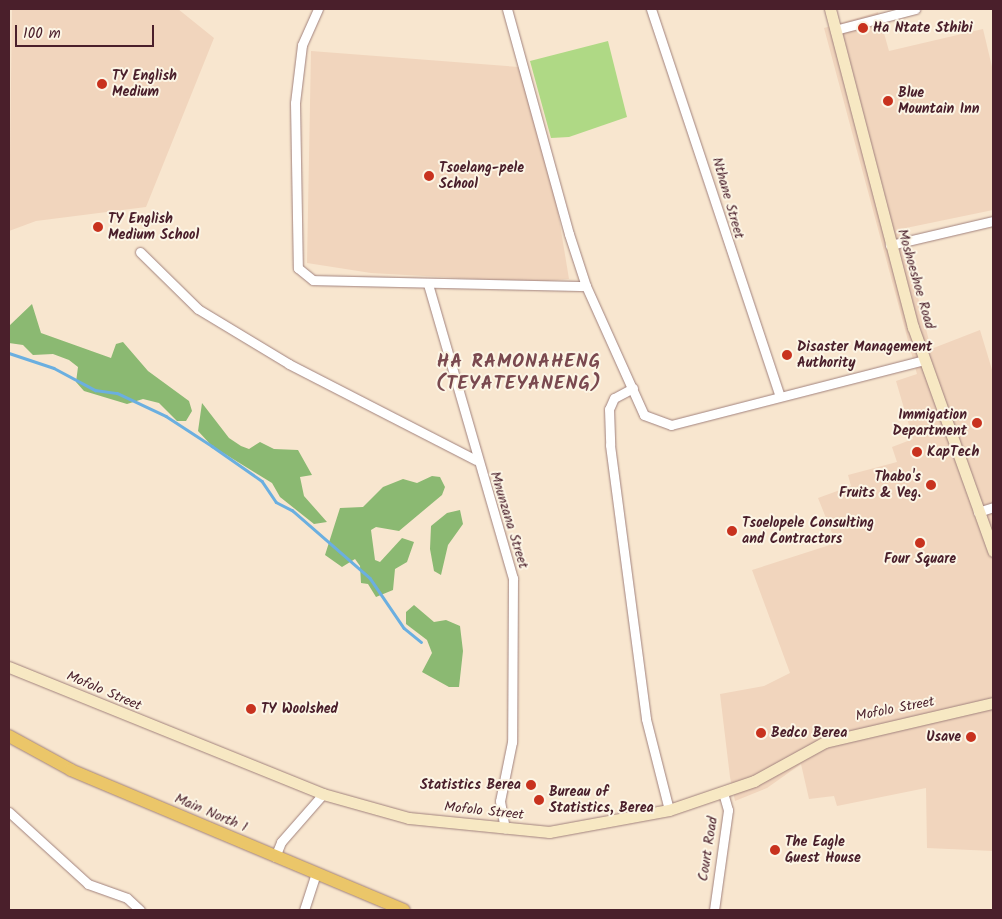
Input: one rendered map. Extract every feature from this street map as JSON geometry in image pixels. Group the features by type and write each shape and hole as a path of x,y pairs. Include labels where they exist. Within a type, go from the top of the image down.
{"main road":[{"name":"Moshoeshoe Road","path":"830,9 890,245 925,360 993,551"},
{"name":"Mofolo Street","path":"9,667 323,794 408,818 549,832 669,810 723,792 833,740 993,703"},
{"name":"Main North 1","path":"9,736 72,770 316,876 404,910"}],"street":[{"path":"318,9 302,45 295,103 298,268 313,280 586,286"},
{"path":"507,9 586,286 644,415 671,425 779,394 925,360"},
{"name":"Nthane Street","path":"651,9 779,394"},
{"path":"836,30 915,9"},
{"path":"890,245 993,221"},
{"path":"140,252 198,309 288,364 476,460"},
{"name":"Mnunzana Street","path":"428,284 476,460 513,578 512,742 500,801 505,829"},
{"path":"633,388 614,398 609,409 610,445 646,718 669,810"},
{"path":"978,512 993,507"},
{"name":"Court Road","path":"714,910 728,810 723,792"},
{"path":"275,857 281,842 323,794"},
{"path":"9,812 88,884 128,898 140,910"},
{"path":"304,910 316,876"}],"shaded area":[{"name":"TY English Medium","path":"12,9 178,9 214,38 146,207 36,221 9,231"},
{"path":"878,12 889,51 983,29 993,71 993,210 901,229 931,349 980,330 993,373 993,851 927,848 926,788 837,806 834,796 809,799 801,764 767,788 735,801 730,777 720,694 764,686 790,673 752,570 836,543 818,498 851,486 848,475 897,462 892,447 913,439 896,381 917,374 824,28"},
{"name":"Tsoelang-pele School","path":"311,51 519,67 554,188 569,279 535,282 371,273 307,263"}],"green space":[{"path":"608,41 627,117 569,137 551,138 530,61"},
{"path":"32,304 41,333 111,358 116,344 123,342 148,371 189,401 192,411 186,421 177,421 159,403 143,399 127,404 84,391 76,382 78,367 69,360 53,354 33,355 23,345 9,343 9,326"},
{"path":"202,403 229,438 241,446 249,449 260,442 274,449 298,450 312,475 300,477 304,496 327,522 314,524 280,497 272,483 212,446 198,431"},
{"path":"432,476 440,477 445,487 442,495 399,531 376,527 371,530 375,560 380,562 402,538 414,542 407,562 395,569 393,590 376,597 368,584 361,583 360,566 355,559 342,567 325,555 340,508 363,507 383,487 403,479 417,483"},
{"path":"460,510 463,524 448,545 441,575 434,571 430,549 431,526 447,513"},
{"path":"414,605 434,622 446,620 460,626 463,651 459,687 449,687 422,672 432,653 427,640 406,624 406,612"}],"waterway":[{"path":"9,353 54,368 95,390 117,393 166,416 262,481 276,502 292,510 370,578 404,628 421,642"}],"place":[{"name":"Ha Ntate Sthibi","path":"863,28"},
{"name":"TY English Medium","path":"102,84"},
{"name":"Blue Mountain Inn","path":"888,101"},
{"name":"Tsoelang-pele School","path":"429,176"},
{"name":"TY English Medium School","path":"98,227"},
{"name":"Disaster Management Authority","path":"787,355"},
{"name":"Immigation Department","path":"977,423"},
{"name":"KapTech","path":"917,452"},
{"name":"Thabo's Fruits & Veg.","path":"931,485"},
{"name":"Tsoelopele Consulting and Contractors","path":"732,531"},
{"name":"Four Square","path":"920,543"},
{"name":"TY Woolshed","path":"251,709"},
{"name":"Bedco Berea","path":"761,733"},
{"name":"Usave","path":"971,737"},
{"name":"Statistics Berea","path":"531,785"},
{"name":"Bureau of Statistics, Berea","path":"539,800"},
{"name":"The Eagle Guest House","path":"775,850"}],"district":[{"name":"HA RAMONAHENG (TEYATEYANENG)","path":"519,374"}]}
